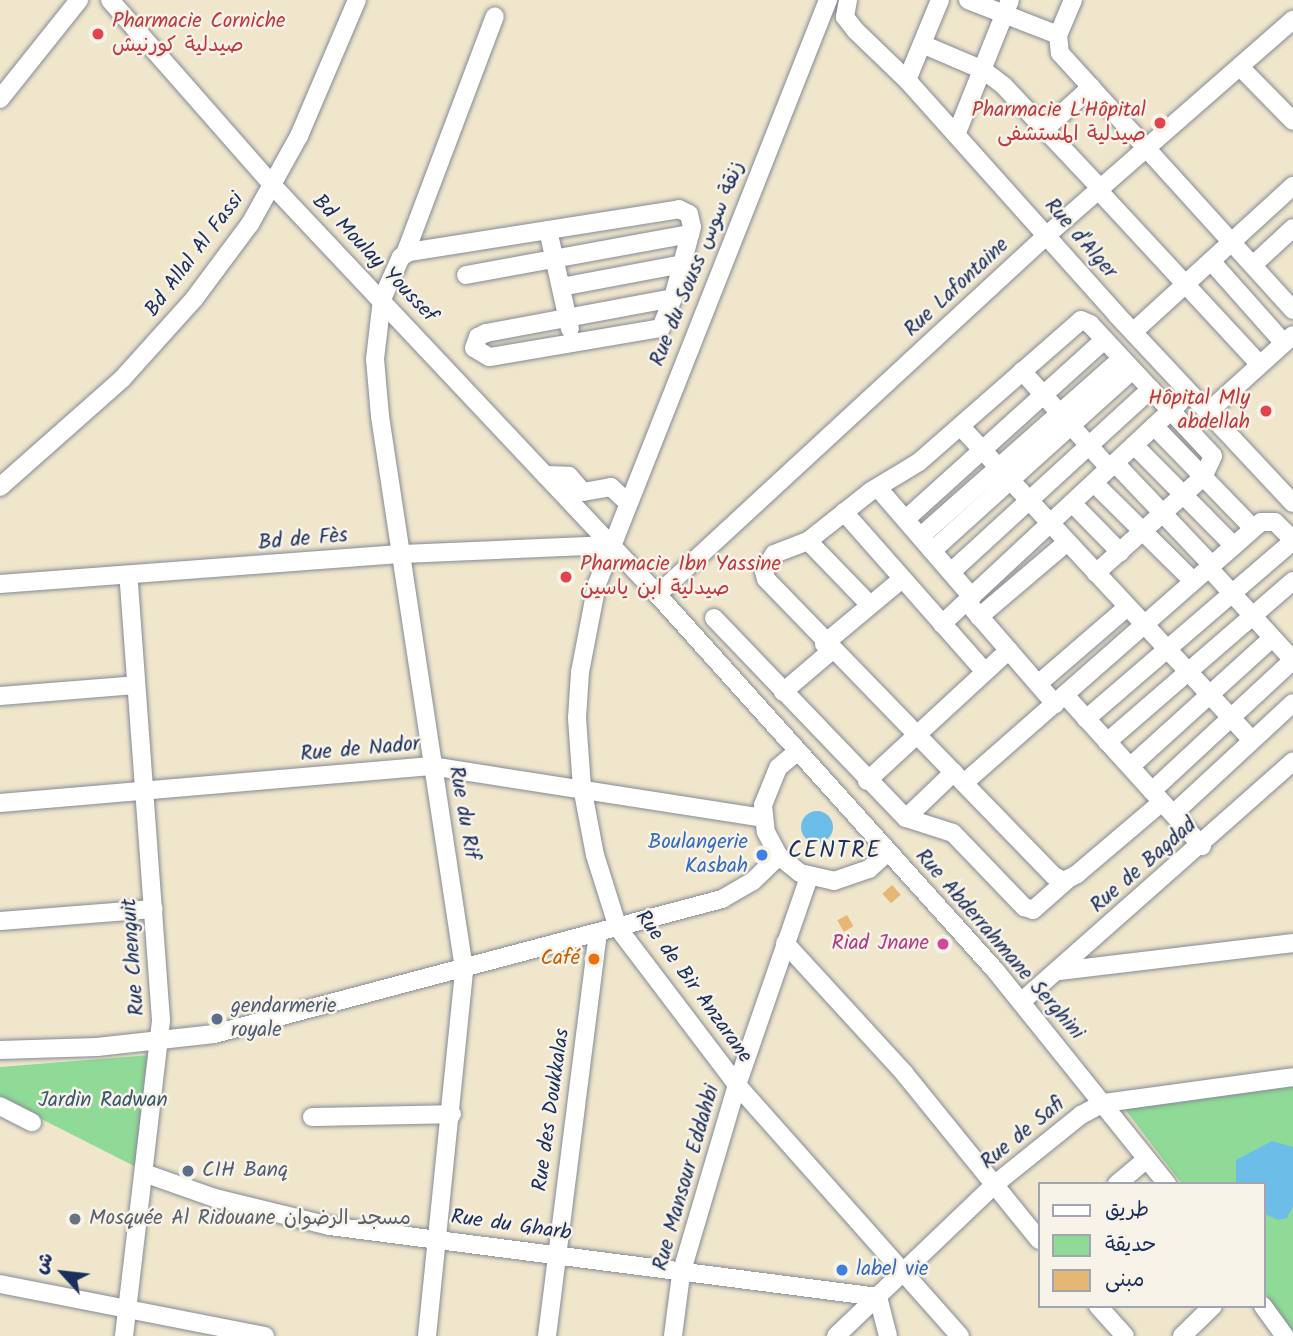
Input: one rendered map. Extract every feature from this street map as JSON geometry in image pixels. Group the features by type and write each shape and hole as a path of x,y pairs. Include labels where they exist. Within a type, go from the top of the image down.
{"street":[{"path":"0,99 79,0"},
{"name":"Bd Moulay Youssef","path":"110,0 274,187 382,299 610,545"},
{"name":"Bd Allal Al Fassi","path":"0,487 51,446 159,340 274,187 357,0"},
{"name":"Rue du Souss زنقة سوس","path":"610,545 828,0"},
{"name":"Rue d'Alger","path":"848,0 848,21 907,80 1133,332 1293,503"},
{"path":"907,80 940,0"},
{"path":"968,0 1007,7 1058,35"},
{"path":"1066,2 1058,35 1060,53 1149,148 1293,310"},
{"path":"956,135 1007,7"},
{"path":"382,299 405,254 495,16"},
{"name":"Rue Lafontaine","path":"657,595 1047,235 1101,191 1293,20"},
{"path":"922,44 982,70 1004,86 1259,364"},
{"path":"1241,68 1293,121"},
{"path":"1044,130 1091,87"},
{"path":"1133,332 1293,186"},
{"path":"405,254 679,209 691,218 691,234 673,298 661,328 489,357 474,348 478,337 486,333 673,298"},
{"path":"1254,265 1293,228"},
{"path":"548,230 574,344"},
{"path":"466,275 691,234"},
{"path":"1209,411 1288,338 1211,261"},
{"path":"561,288 683,264"},
{"name":"Rue du Rif","path":"382,299 376,371 431,766 464,969 452,1114 427,1336"},
{"path":"1067,880 1056,878 959,777 915,738 828,647 764,573 774,554 808,541 961,427 1076,321 1090,324 1213,454 1203,477 1096,573"},
{"path":"906,519 1104,340"},
{"path":"932,551 1007,473 1127,364"},
{"path":"1022,371 1089,445 1162,514 1293,660 1230,716 1162,802"},
{"path":"951,572 1151,389"},
{"path":"942,624 1190,394"},
{"path":"1154,426 1253,528"},
{"path":"961,427 1007,473 1126,608 1252,740"},
{"path":"1134,445 1234,546"},
{"path":"920,536 1007,473"},
{"path":"545,475 569,476 583,492 611,487 626,501"},
{"path":"1094,483 1193,581"},
{"path":"878,488 951,572 979,617 1038,684 1086,719 1202,846"},
{"path":"1072,503 1120,552"},
{"path":"844,512 985,672"},
{"path":"906,818 1060,700 1253,528 1271,520 1293,541 1086,719"},
{"path":"808,541 870,605"},
{"path":"979,617 1067,542"},
{"path":"610,545 888,852"},
{"name":"Bd de Fès","path":"0,584 403,554 610,545"},
{"name":"Rue de Bir Anzarane","path":"610,545 597,584 580,672 577,718 582,787 596,855 618,928 737,1085 901,1273 960,1336"},
{"name":"Rue Chenguit","path":"124,1336 160,1041 154,909 128,575"},
{"path":"783,692 870,605 902,579"},
{"path":"1107,742 1293,581"},
{"path":"1038,684 1126,608"},
{"path":"713,618 867,781 906,818 953,833 1030,910 1162,802 1252,740 1293,703"},
{"path":"1131,766 1272,638"},
{"path":"867,781 1009,650"},
{"path":"0,696 136,685"},
{"path":"798,751 771,780 763,818 779,856 809,877"},
{"name":"Rue de Bagdad","path":"1021,1002 1202,846 1293,761"},
{"name":"Rue de Nador","path":"0,803 431,766 582,787 763,818"},
{"name":"Rue Abderrahmane Serghini","path":"809,877 834,881 858,875 888,852 1021,1002 1165,1182"},
{"path":"0,1050 160,1041 214,1034 722,899 753,881 779,856"},
{"name":"Rue Mansour Eddahbi","path":"673,1336 681,1274 737,1085 809,877"},
{"path":"0,921 154,909"},
{"name":"Rue des Doukkalas","path":"547,1336 555,1256 598,933"},
{"path":"785,943 904,1073 1038,1239"},
{"path":"1059,971 1293,943"},
{"name":"Rue de Safi","path":"836,1336 995,1185 1081,1115 1104,1103 1293,1077"},
{"path":"0,1106 32,1122"},
{"path":"312,1117 452,1114"},
{"path":"1119,1182 1147,1159"},
{"name":"Rue du Gharb","path":"144,1173 215,1198 330,1226 681,1274 878,1297"},
{"path":"0,1284 265,1336"},
{"path":"878,1297 888,1336"},
{"path":"1100,1308 1125,1336"},
{"path":"1182,1336 1211,1308"},
{"path":"1264,1308 1285,1336"}],"green space":[{"name":"Jardin Radwan","path":"151,1055 140,1169 0,1098 0,1067"},
{"path":"1293,1085 1293,1333 1265,1293 1265,1182 1180,1182 1124,1108"}],"water":[{"path":"817,811 829,815 833,827 829,839 817,843 805,839 801,827 805,815"},
{"path":"1272,1141 1293,1147 1293,1206 1287,1218 1278,1220 1265,1214 1265,1182 1236,1182 1236,1160"}],"building":[{"path":"892,885 901,895 891,903 882,894"},
{"path":"847,915 853,926 844,932 837,920"}],"place":[{"name":"Pharmacie Corniche صيدلية كورنيش","path":"98,34"},
{"name":"Pharmacie L'Hôpital صيدلية المستشفى","path":"1160,123"},
{"name":"Hôpital Mly abdellah","path":"1266,411"},
{"name":"Pharmacie Ibn Yassine صيدلية ابن ياسين","path":"566,577"},
{"name":"Boulangerie Kasbah","path":"762,855"},
{"name":"Riad Jnane","path":"943,944"},
{"name":"Café","path":"594,959"},
{"name":"gendarmerie royale","path":"217,1019"},
{"name":"CIH Banq","path":"188,1171"},
{"name":"Mosquée Al Ridouane مسجد الرضوان","path":"75,1219"},
{"name":"label vie","path":"842,1270"}],"district":[{"name":"CENTRE","path":"835,851"}]}
